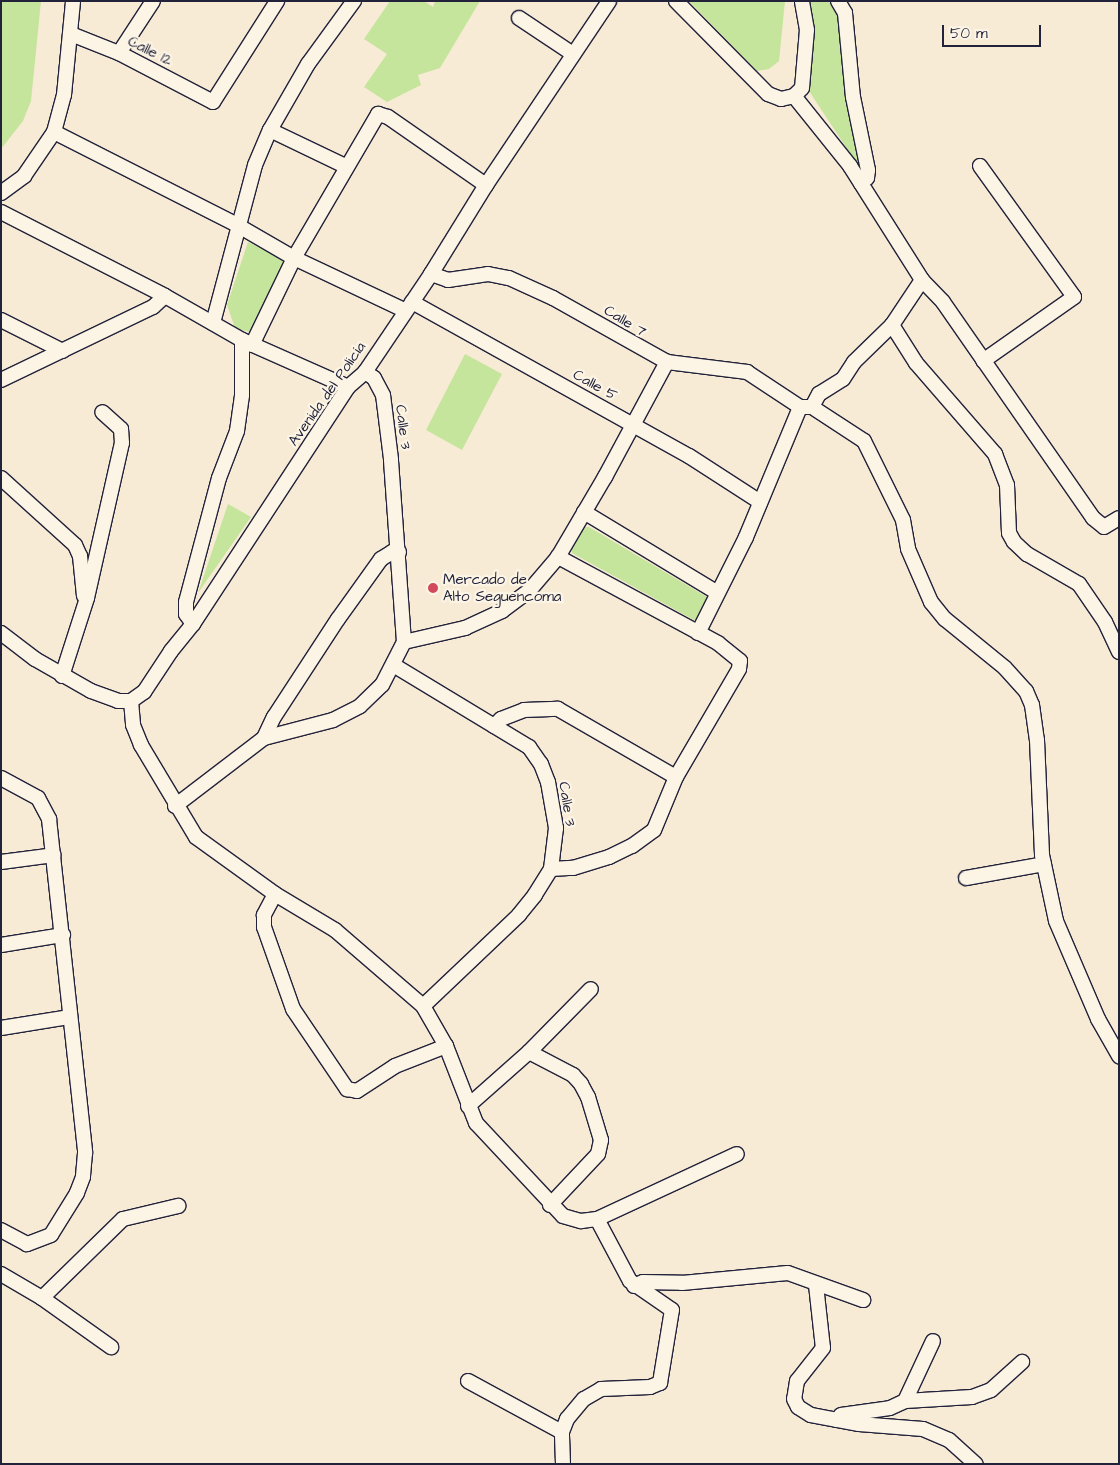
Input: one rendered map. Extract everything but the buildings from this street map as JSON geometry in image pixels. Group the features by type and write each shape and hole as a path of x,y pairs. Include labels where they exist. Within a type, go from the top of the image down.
{"street":[{"path":"1,193 24,176 54,132 64,96 73,1"},
{"path":"119,53 153,1"},
{"name":"Calle 12","path":"71,34 119,53 213,102 277,1"},
{"path":"214,323 237,225 255,165 270,130 308,64 354,1"},
{"name":"Avenida del Policía","path":"131,701 144,692 171,651 193,624 348,387 365,372 431,274 486,185 609,1"},
{"path":"676,1 768,94 781,99 794,96 802,88 807,30 802,1"},
{"path":"838,1 845,13 853,97 868,170 867,178 861,182"},
{"path":"519,18 574,54"},
{"path":"794,96 861,182 922,280 933,290 1093,518 1104,527 1119,518"},
{"path":"193,624 186,614 186,602 219,478 237,431 247,343 345,166 378,114 388,117 486,185"},
{"path":"270,130 345,166"},
{"name":"Calle 5","path":"54,132 237,225 294,258 408,306 634,425 760,502"},
{"path":"980,166 1074,297 983,361"},
{"path":"1,212 165,296 247,343 348,387"},
{"name":"Calle 7","path":"431,274 448,280 488,274 509,278 553,298 667,362 747,372 806,407 848,428 864,441 874,456 903,520 908,548 931,602 946,619 1005,668 1026,691 1032,705 1044,864 1056,921 1098,1019 1119,1056"},
{"path":"698,632 716,592 746,537 760,502 806,407 819,394 846,376 854,362 876,343 922,280"},
{"path":"1,380 153,307 165,296"},
{"path":"1,320 64,351"},
{"path":"887,328 995,454 1007,485 1009,533 1014,542 1027,554 1079,584 1105,622 1119,652"},
{"path":"175,806 264,738 333,720 360,706 382,685 395,666 404,642 465,628 502,612 529,591 558,557 634,425 667,362"},
{"name":"Calle 3","path":"365,372 374,378 383,395 399,552 404,642"},
{"path":"62,676 87,598 123,436 102,412"},
{"path":"1,478 75,545 81,562 81,590 87,598"},
{"path":"584,512 716,592"},
{"path":"264,738 274,717 338,619 381,559 392,552 399,552"},
{"path":"551,869 573,868 632,846 654,830 676,777 739,669 740,661 734,654 698,632 558,557"},
{"path":"1,633 62,676 108,698 131,701 133,725 175,806 196,837 275,894 335,930 423,1006 446,1046 476,1123 550,1205 574,1220 597,1218 737,1154"},
{"name":"Calle 3","path":"395,666 447,700 529,747 541,764 556,828 551,869 519,916 423,1006"},
{"path":"494,726 501,719 524,710 558,709 676,777"},
{"path":"1,778 28,790 45,807 54,855 85,1153 83,1177 51,1235 27,1244 1,1230"},
{"path":"1,862 54,855"},
{"path":"966,878 1044,864"},
{"path":"275,894 266,910 264,927 293,1009 352,1092 395,1066 446,1046"},
{"path":"1,945 63,935"},
{"path":"468,1106 529,1052 591,989"},
{"path":"1,1028 70,1017"},
{"path":"529,1052 573,1075 581,1084 588,1097 601,1140 598,1154 550,1205"},
{"path":"42,1298 123,1219 178,1206"},
{"path":"562,1464 562,1432 575,1407 593,1393 617,1387 650,1388 660,1383 672,1310 669,1306 634,1286 621,1269 597,1218"},
{"path":"634,1286 643,1282 682,1283 788,1273 816,1285 863,1300"},
{"path":"1,1274 42,1298 111,1347"},
{"path":"816,1285 823,1348 805,1368 794,1390 794,1399 805,1412 877,1427 923,1429 948,1440 976,1464"},
{"path":"905,1401 933,1341"},
{"path":"837,1420 844,1414 890,1408 905,1401 972,1397 991,1390 1022,1362"},
{"path":"468,1381 562,1432"}],"green space":[{"path":"1,1 41,1 31,101 23,121 1,149"},
{"path":"390,1 424,1 433,7 435,1 480,1 440,68 418,75 421,85 387,102 364,87 387,54 364,39"},
{"path":"689,1 785,1 779,61 769,69 757,71"},
{"path":"809,1 834,1 840,25 843,64 861,170 809,91 814,32"},
{"path":"248,242 288,262 253,333 235,328 227,305"},
{"path":"465,354 502,374 462,450 426,430"},
{"path":"228,504 251,517 198,593"},
{"path":"583,527 589,527 707,597 701,617 694,620 572,553 571,547"}],"place":[{"name":"Mercado de Alto Seguencoma","path":"433,588"}]}
